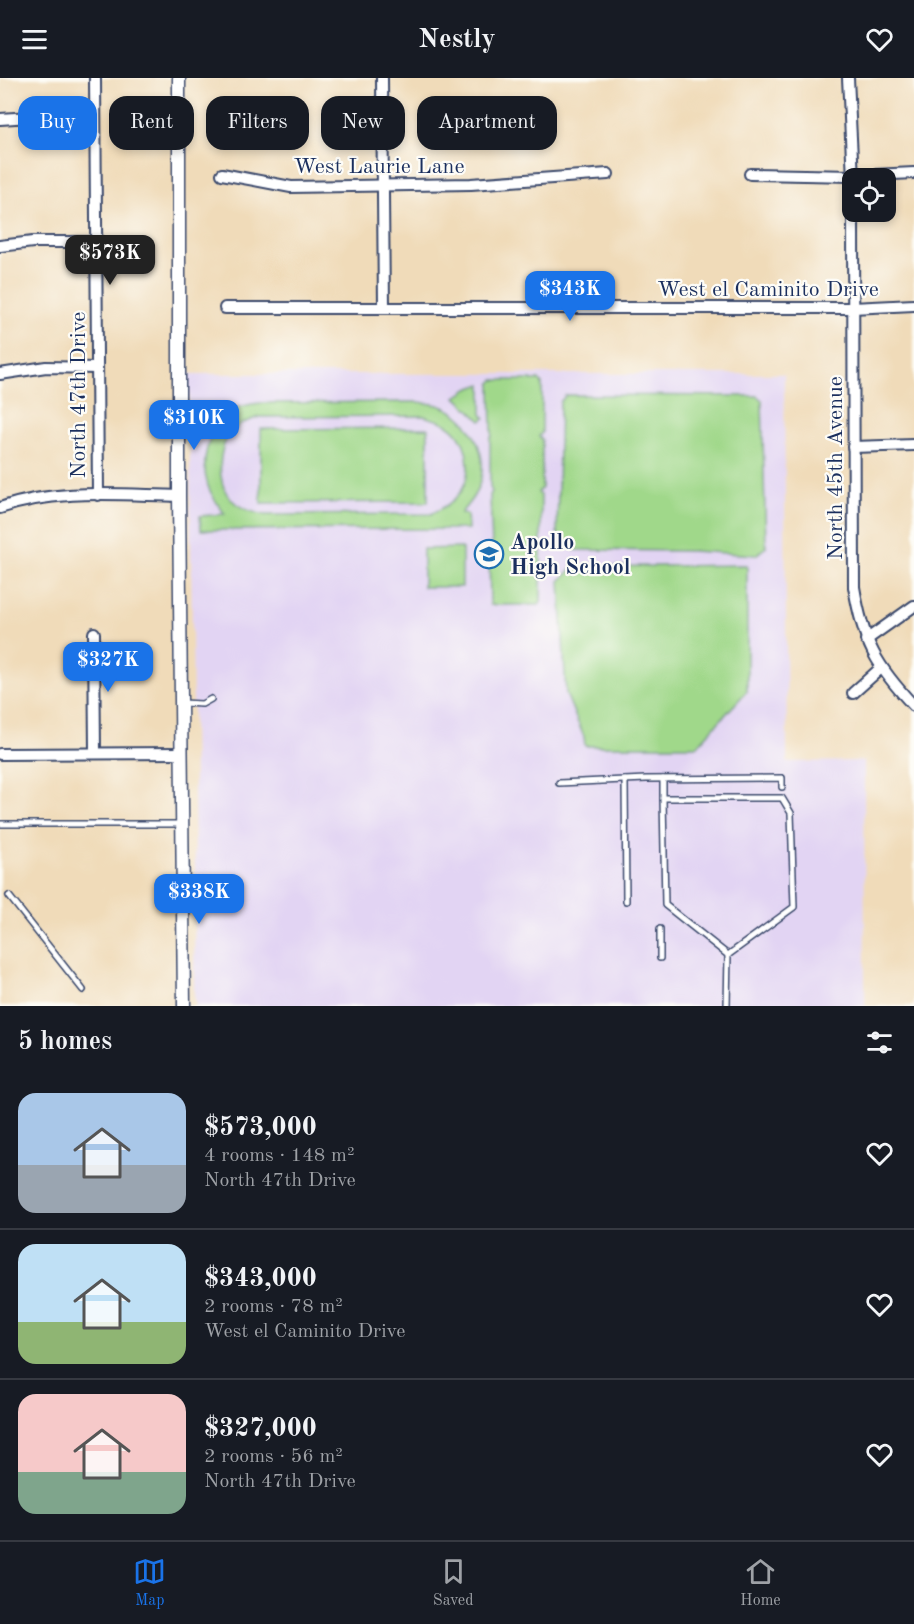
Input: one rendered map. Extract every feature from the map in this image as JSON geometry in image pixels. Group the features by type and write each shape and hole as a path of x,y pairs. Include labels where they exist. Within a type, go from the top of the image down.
{"street":[{"name":"North 47th Drive","path":"95,78 95,96"},
{"path":"179,78 179,496 184,1006"},
{"path":"382,78 384,308"},
{"path":"848,78 853,168"},
{"path":"0,119 18,118"},
{"name":"North 47th Drive","path":"95,150 98,495"},
{"path":"896,174 914,173"},
{"name":"West Laurie Lane","path":"222,174 291,187 471,184 608,174"},
{"path":"750,174 842,177"},
{"name":"North 45th Avenue","path":"853,222 854,587 866,640 881,668 914,706"},
{"path":"0,246 33,242 96,242"},
{"name":"West el Caminito Drive","path":"225,308 852,308 914,305"},
{"path":"0,374 46,368 97,368"},
{"path":"853,447 914,445"},
{"path":"0,508 36,499 98,495 179,496"},
{"path":"866,640 914,606"},
{"path":"94,633 95,753"},
{"path":"853,693 881,668"},
{"path":"0,754 182,753"}],"lane":[{"path":"181,703 202,704 211,699"},
{"path":"559,783 782,778 782,787"},
{"path":"663,779 665,905 728,956"},
{"path":"625,780 626,901"},
{"path":"663,798 782,798 791,813 794,907 728,956"},
{"path":"0,824 183,824"},
{"path":"9,896 83,990"},
{"path":"660,929 660,958"},
{"path":"728,956 728,1006"}],"shaded area":[{"name":"Apollo High School","path":"189,374 784,374 787,762 864,761 865,1006 196,1006 194,994 195,866"}],"green space":[{"path":"494,380 539,380 542,384 542,433 539,436 542,440 542,488 538,492 541,496 541,545 537,548 541,552 541,602 539,605 490,605 489,551 492,548 490,495 492,492 490,487 490,439 492,435 491,383"},
{"path":"482,384 482,414 485,418 481,421 456,397"},
{"path":"566,395 757,396 762,400 766,547 756,555 692,551 574,550 557,533 560,402"},
{"path":"418,402 438,405 451,411 460,418 474,436 482,459 479,486 461,513 467,514 468,529 201,530 200,516 225,514 211,494 206,475 206,453 214,431 228,414 237,408 260,403","holes":["424,416 453,429 464,445 468,464 465,483 461,491 448,504 431,514 265,515 239,505 231,499 222,483 220,462 225,441 239,425 259,417"]},
{"path":"428,428 428,502 261,503 261,429"},
{"path":"462,548 462,587 423,587 423,549"},
{"path":"747,565 747,691 697,746 585,746 584,737 566,694 560,581 574,567"}],"place":[{"name":"Apollo High School","path":"489,554"}]}
